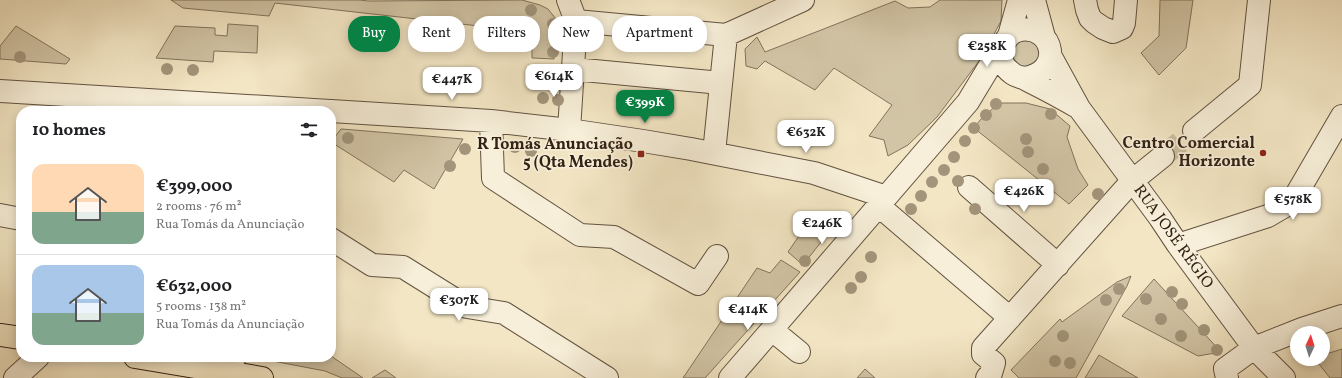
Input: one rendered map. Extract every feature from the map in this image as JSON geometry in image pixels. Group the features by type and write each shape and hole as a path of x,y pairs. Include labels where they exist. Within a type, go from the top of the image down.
{"main road":[{"path":"0,335 16,337"},
{"path":"202,362 229,364 253,377"}],"street":[{"path":"568,0 574,16"},
{"path":"604,24 726,35 803,0"},
{"path":"1019,0 1001,53 1002,62 1007,70 1079,108"},
{"name":"RUA JOSÉ RÉGIO","path":"1034,0 1047,46 1079,108 1254,348 1284,378"},
{"path":"1085,0 1086,10 1090,18 1103,28 1113,32 1122,28 1124,23 1126,0"},
{"path":"1194,131 1250,85 1259,0"},
{"path":"730,378 968,102 1006,40 1017,31 1027,29 1036,31 1047,46 1048,64 1042,72 1034,77 1020,77 993,86 968,102"},
{"path":"714,153 726,35"},
{"path":"569,130 574,52"},
{"path":"573,69 721,83"},
{"path":"0,90 209,106"},
{"path":"336,111 491,121 569,130 714,153 814,173 882,201 1010,318"},
{"path":"1178,245 1268,216 1285,206 1296,195 1342,116"},
{"path":"491,121 493,178 580,235 614,237 698,284 717,256"},
{"path":"987,378 992,373 994,363 983,354 983,348 1132,181 1163,156"},
{"path":"969,187 1058,265"},
{"path":"0,215 16,218"},
{"path":"336,242 372,265 403,266 467,307 504,314 607,378"},
{"path":"1227,378 1225,369 1254,348 1302,329 1342,316"},
{"path":"772,330 799,352"},
{"path":"15,378 33,362"}],"shaded area":[{"path":"171,0 522,0 548,9 554,16 548,16 548,52 554,52 554,59 532,58 532,52 540,52 540,16 473,16 473,25 465,24 465,16 408,16 408,18 275,3 269,16 183,8"},
{"path":"940,0 1002,0 1001,21 982,57 937,117 908,145 888,156 884,140 869,136 892,105 834,68 815,90 765,61 757,69 746,66 745,49 757,37 765,52 895,1 908,8 930,7"},
{"path":"1160,0 1193,0 1186,48 1159,75 1141,53 1159,36"},
{"path":"228,24 258,26 257,53 214,51 213,62 156,58 175,26 215,28 215,35 227,36"},
{"path":"16,26 70,59 66,64 0,59 0,46"},
{"path":"1033,38 1043,54 1031,70 1013,65 1010,46 1014,41"},
{"path":"999,103 1026,103 1050,109 1070,126 1067,137 1078,169 1088,185 1069,204 974,128 981,119"},
{"path":"341,129 463,139 434,189 404,170 394,182 336,145 336,136"},
{"path":"810,220 825,231 825,237 803,265 788,252"},
{"path":"781,260 800,272 705,378 683,378 757,268 770,273"},
{"path":"1131,276 1127,286 1076,378 1019,378 1011,370 1060,319 1062,322 1117,282"},
{"path":"1154,279 1221,352 1198,356 1122,316"},
{"path":"1342,349 1342,378 1330,378 1321,366 1330,366 1330,353"},
{"path":"1099,355 1138,378 1085,378"},
{"path":"336,359 363,378 342,378 325,371 278,362 336,362"},
{"path":"865,369 875,378 857,378"},
{"path":"385,370 396,378 372,378"}],"tunnel":[{"path":"1163,156 1194,131"}],"place":[{"name":"Centro Comercial Horizonte","path":"1263,153"},
{"name":"R Tomás Anunciação 5 (Qta Mendes)","path":"641,154"}]}
